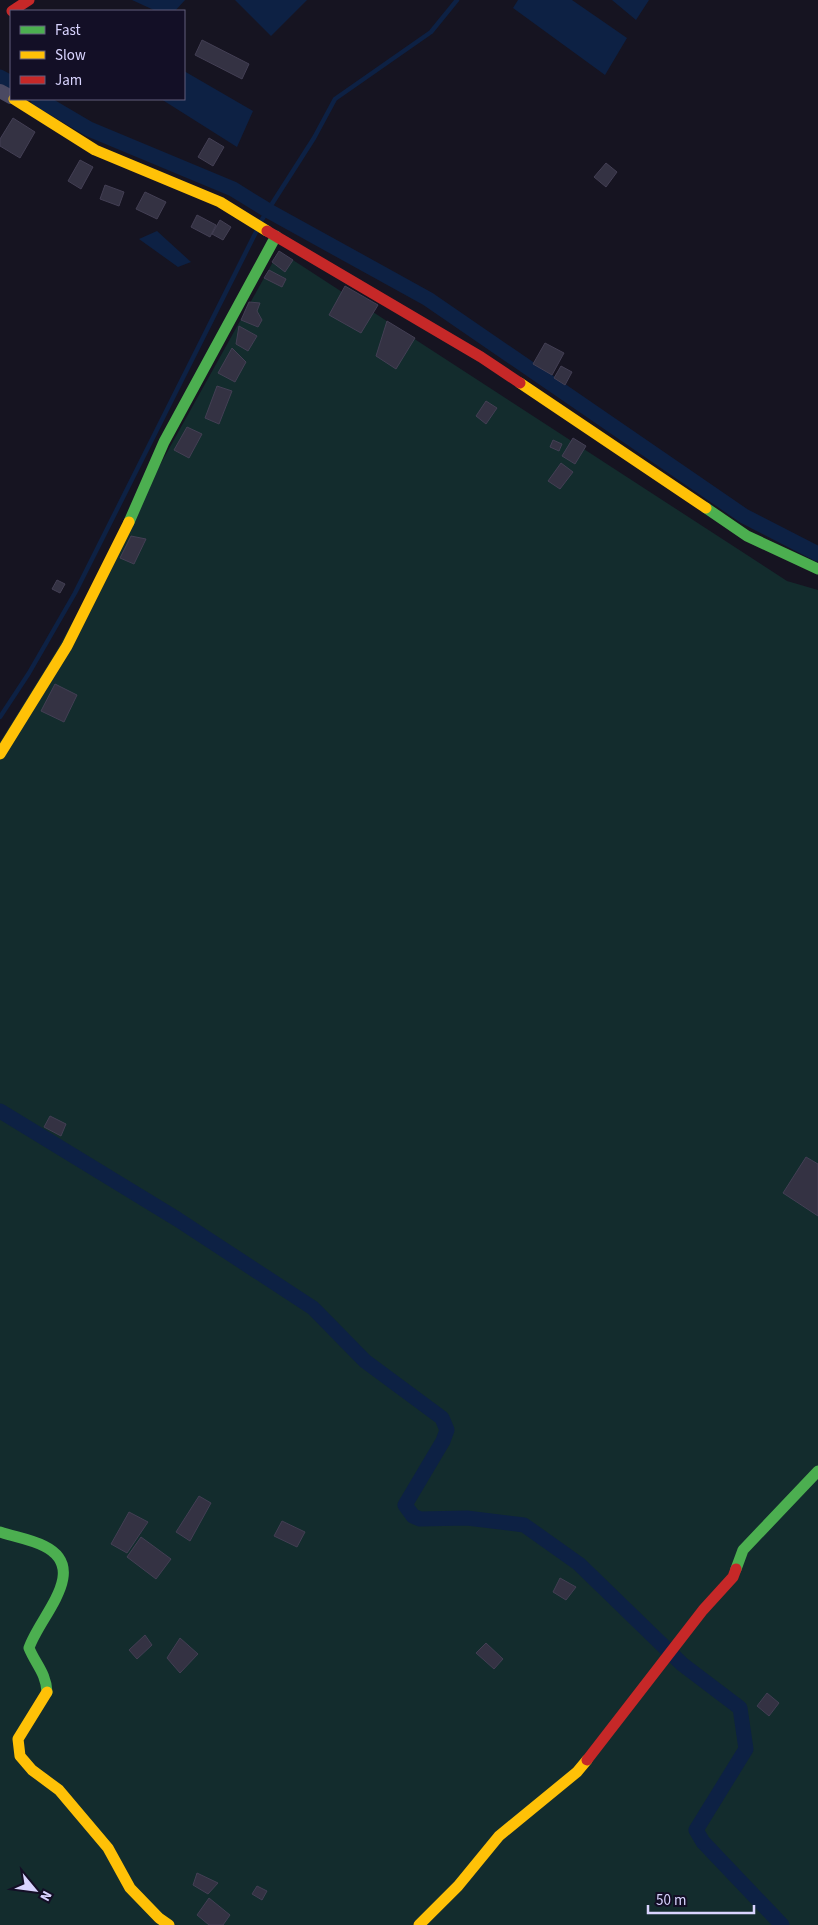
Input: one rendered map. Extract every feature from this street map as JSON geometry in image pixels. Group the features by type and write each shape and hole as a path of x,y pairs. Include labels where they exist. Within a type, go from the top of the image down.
{"street":[{"path":"15,10 29,0"},
{"path":"16,100 94,150 220,202 481,357 747,536 818,569"},
{"path":"0,754 67,646 120,542 164,442 272,234"},
{"path":"419,1925 458,1886 499,1836 577,1772 678,1645 703,1610 733,1577 742,1550 818,1471"},
{"path":"0,1532 46,1547 58,1556 65,1570 63,1588 35,1631 29,1648 35,1663 46,1678 47,1692 18,1739 20,1756 32,1770 59,1790 108,1848 130,1888 159,1918 169,1925"}],"green space":[{"path":"279,251 787,581 818,590 818,1925 0,1925 0,742 57,650"}],"water":[{"path":"132,0 185,0 176,10 154,10"},
{"path":"235,0 307,0 271,36"},
{"path":"518,0 572,0 627,38 605,75 513,8"},
{"path":"612,0 649,0 636,20"},
{"path":"185,72 253,111 237,147 163,100 185,100"},
{"path":"157,231 191,262 178,267 139,239"}],"building":[{"path":"202,40 249,64 242,79 195,55"},
{"path":"13,118 35,132 20,158 0,146 0,139"},
{"path":"209,138 224,147 213,166 198,157"},
{"path":"80,160 93,167 81,189 68,181"},
{"path":"606,163 617,172 606,187 594,177"},
{"path":"105,185 124,192 119,206 100,199"},
{"path":"145,192 166,202 157,219 136,209"},
{"path":"197,215 216,225 210,237 191,227"},
{"path":"220,220 231,227 223,240 212,234"},
{"path":"279,251 293,260 285,272 272,262"},
{"path":"269,270 286,279 282,287 264,278"},
{"path":"345,286 378,305 361,333 329,315"},
{"path":"249,302 260,303 257,311 262,320 258,327 241,320"},
{"path":"387,321 415,338 396,369 376,356"},
{"path":"239,326 257,336 248,351 236,344"},
{"path":"545,343 564,353 552,375 533,364"},
{"path":"232,348 246,362 235,382 218,373"},
{"path":"561,366 572,372 565,385 554,378"},
{"path":"217,386 232,391 219,424 205,418"},
{"path":"486,401 497,408 486,424 476,416"},
{"path":"187,427 202,434 189,458 174,450"},
{"path":"573,438 586,446 575,464 562,456"},
{"path":"553,440 562,444 559,451 550,447"},
{"path":"561,463 573,472 560,489 548,481"},
{"path":"131,536 146,539 134,564 120,558"},
{"path":"57,580 65,584 60,593 52,589"},
{"path":"55,684 77,695 64,722 41,711"},
{"path":"50,1116 66,1124 61,1136 44,1127"},
{"path":"806,1157 818,1164 818,1216 783,1193"},
{"path":"199,1496 211,1503 190,1541 176,1532"},
{"path":"129,1512 148,1522 127,1553 111,1544"},
{"path":"282,1521 305,1532 297,1547 274,1536"},
{"path":"141,1537 171,1559 156,1579 127,1557"},
{"path":"560,1578 576,1587 566,1600 553,1592"},
{"path":"145,1635 152,1645 137,1659 129,1650"},
{"path":"180,1638 198,1654 180,1673 167,1658"},
{"path":"486,1643 503,1659 494,1669 476,1653"},
{"path":"767,1693 779,1703 769,1716 757,1706"},
{"path":"197,1873 218,1883 208,1894 193,1885"},
{"path":"257,1886 267,1891 262,1900 252,1894"},
{"path":"209,1898 230,1915 223,1925 209,1925 197,1915"}],"waterway":[{"path":"261,221 314,138 335,99 431,32 457,0"},
{"path":"0,77 10,82"},
{"path":"40,100 89,129 233,189 267,210 428,299 744,516 818,554"},
{"path":"0,717 29,673 75,593 257,230"},
{"path":"0,1111 177,1219 313,1308 365,1361 442,1418 447,1430 443,1441 405,1505 413,1516 420,1519 467,1518 524,1525 579,1564 682,1664 740,1708 746,1749 696,1830 703,1842 782,1925"}],"traffic: fast":[{"path":"129,522 164,442 276,236"},
{"path":"706,508 747,536 818,569"},
{"path":"736,1569 743,1550 818,1471"},
{"path":"0,1532 44,1546 57,1556 63,1567 63,1580 58,1594 29,1648 43,1674 47,1692"}],"traffic: slow":[{"path":"16,100 95,150 220,202 267,231"},
{"path":"520,383 706,508"},
{"path":"0,754 67,646 129,522"},
{"path":"47,1692 18,1739 20,1756 32,1770 59,1790 108,1848 130,1888 159,1918 169,1925"},
{"path":"419,1925 458,1886 499,1836 577,1772 587,1760"}],"traffic: jam":[{"path":"14,10 29,0"},
{"path":"267,231 481,357 520,383"},
{"path":"587,1760 703,1610 733,1577 736,1569"}]}
